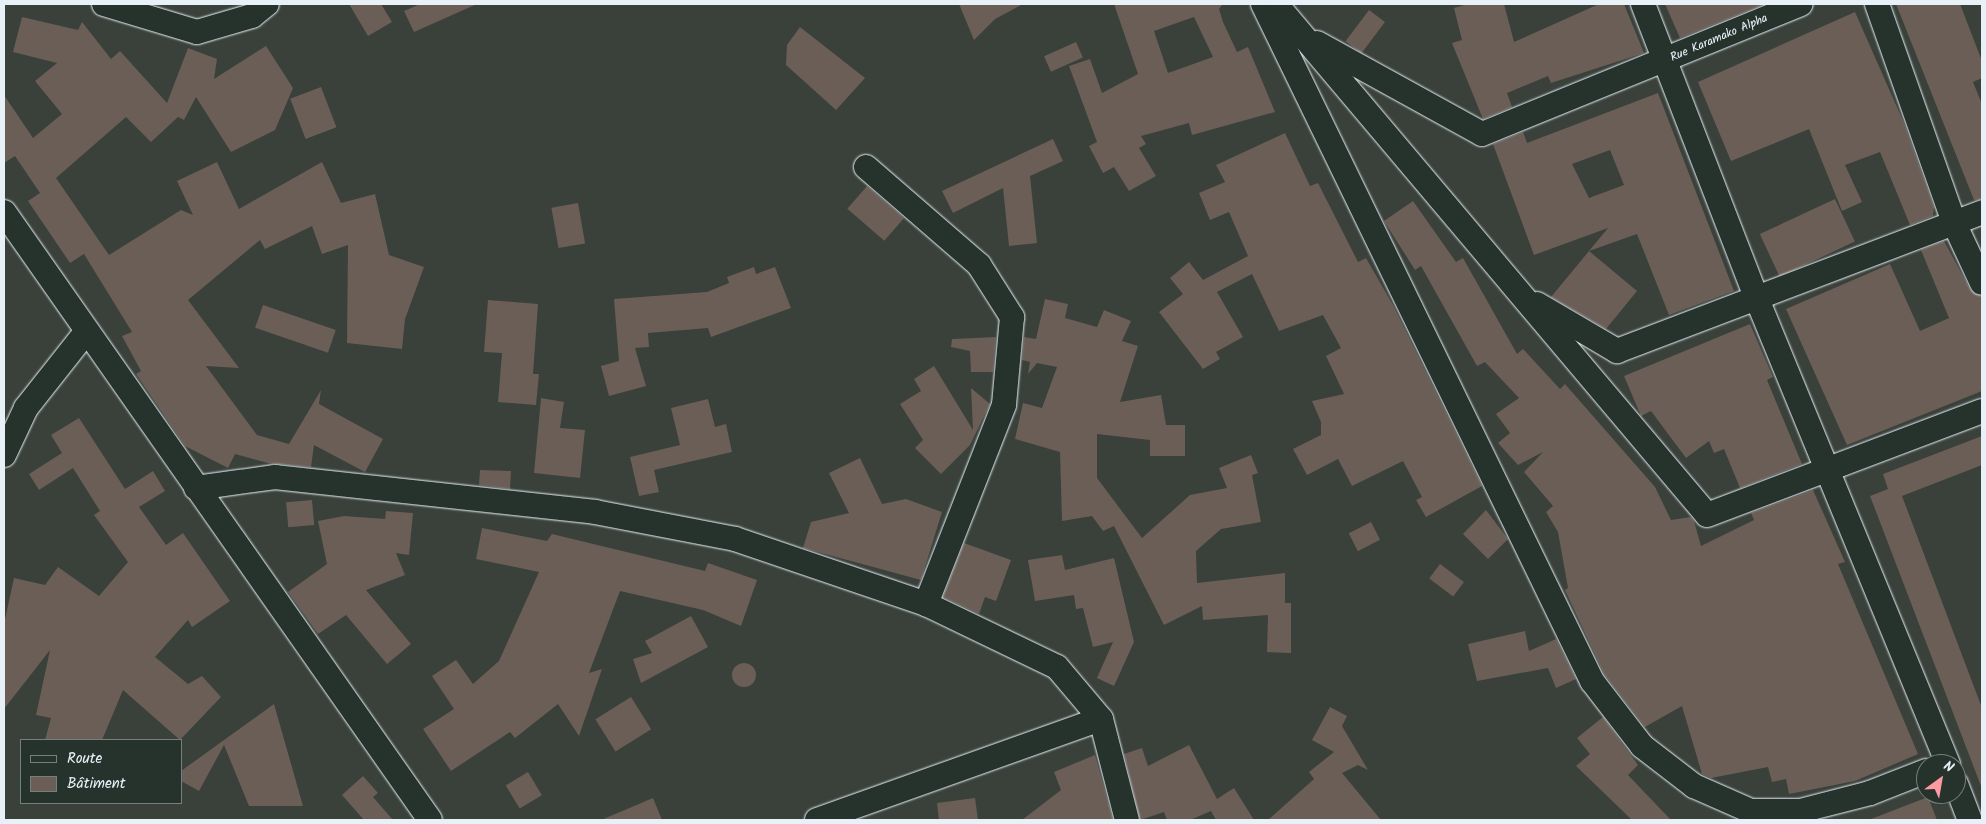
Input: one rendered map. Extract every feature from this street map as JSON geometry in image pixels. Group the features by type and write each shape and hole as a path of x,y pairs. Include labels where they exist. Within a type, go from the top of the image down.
{"street":[{"path":"104,4 197,32 252,16 267,4"},
{"path":"1263,4 1592,681 1642,746 1694,786 1751,811 1800,811 1870,793 1916,775"},
{"path":"1276,4 1305,36 1707,515 1829,473 1982,412"},
{"path":"1643,4 1757,299 1943,754"},
{"name":"Rue Karamako Alpha","path":"1305,36 1482,134 1801,4"},
{"path":"1877,4 1954,223 1982,283"},
{"path":"866,167 979,265 1012,316 1004,405 926,604"},
{"path":"4,212 86,332 430,820"},
{"path":"1521,294 1617,351 1982,212"},
{"path":"4,455 26,408 86,332"},
{"path":"196,488 275,477 595,512 736,539 926,604 1057,667 1101,720 1128,820"},
{"path":"817,820 1101,720"},
{"path":"1963,804 1970,820"}],"building":[{"path":"349,4 381,4 392,22 368,36"},
{"path":"420,4 477,4 414,32 404,11"},
{"path":"959,4 1023,4 995,19 974,40"},
{"path":"1114,4 1223,4 1219,9 1237,52 1248,47 1275,112 1192,135 1189,123 1141,136 1146,144 1139,148 1156,176 1129,191 1114,167 1103,173 1089,146 1097,142 1069,66 1090,59 1102,93 1138,74","holes":["1194,17 1213,57 1168,73 1154,31"]},
{"path":"1468,4 1504,4 1514,42 1599,4 1624,4 1644,53 1551,83 1548,76 1507,93 1512,107 1483,119 1452,43 1462,40 1454,8"},
{"path":"1665,4 1765,4 1680,38"},
{"path":"1896,4 1960,4 1982,61 1982,78 1973,82 1982,104 1982,199 1974,200"},
{"path":"1369,10 1385,22 1362,53 1346,41"},
{"path":"1855,12 1904,123 1934,207 1933,216 1910,225 1880,152 1845,165 1862,202 1842,211 1809,129 1731,161 1698,82"},
{"path":"22,17 78,30 82,22 111,59 120,51 167,103 188,48 217,59 214,79 266,46 293,88 275,130 231,152 196,97 184,120 178,117 151,142 126,117 56,178 109,255 181,210 193,215 177,181 217,162 239,209 322,162 341,203 375,194 389,255 424,267 405,319 402,349 347,343 348,245 322,254 312,226 265,249 260,240 188,300 239,368 206,366 257,435 289,444 321,390 319,404 383,439 365,472 314,445 311,467 268,463 235,454 228,468 185,446 136,374 141,371 122,336 132,332 84,254 70,263 28,201 40,193 15,156 4,163 4,95 33,138 62,114 35,81 57,63 13,52"},
{"path":"800,27 865,78 836,110 786,65 787,45"},
{"path":"1076,42 1083,58 1051,72 1044,56"},
{"path":"321,87 336,127 306,139 290,99"},
{"path":"1658,93 1734,291 1669,315 1637,234 1589,251 1608,228 1534,255 1493,144 1523,132 1527,143","holes":["1610,150 1624,185 1589,198 1572,164"]},
{"path":"1285,133 1310,186 1318,183 1358,262 1366,258 1393,305 1482,486 1426,517 1416,500 1422,497 1403,461 1352,486 1338,459 1307,475 1293,449 1321,435 1321,422 1312,401 1344,394 1326,356 1341,348 1323,315 1279,331 1252,274 1217,292 1243,337 1216,352 1220,359 1203,369 1159,312 1183,294 1170,278 1189,262 1203,280 1248,256 1229,212 1210,220 1199,193 1225,182 1216,165"},
{"path":"1053,139 1063,161 1030,176 1037,243 1009,246 1003,188 953,213 942,191"},
{"path":"867,186 904,218 884,241 847,209"},
{"path":"1835,199 1855,242 1780,277 1760,234"},
{"path":"1413,201 1456,262 1463,258 1517,354 1523,349 1560,389 1565,384 1655,487 1671,520 1691,517 1694,521 1701,546 1754,520 1751,513 1813,490 1845,562 1838,564 1918,754 1855,781 1789,794 1786,779 1772,782 1768,767 1711,778 1702,774 1682,706 1645,727 1604,674 1565,590 1568,588 1558,532 1546,512 1553,506 1524,472 1543,452 1518,465 1498,443 1510,433 1496,414 1519,398 1485,362 1477,366 1421,266 1415,270 1384,221"},
{"path":"578,203 585,243 559,248 551,208"},
{"path":"1944,241 1970,289 1982,297 1982,391 1847,445 1786,309 1890,264 1920,331 1949,318 1921,250"},
{"path":"1589,251 1637,291 1606,329 1551,297"},
{"path":"754,267 756,274 775,267 791,308 711,337 708,328 648,333 649,347 635,348 646,386 609,396 601,366 619,361 614,299 707,292 729,283 727,277"},
{"path":"1045,299 1068,304 1065,318 1097,327 1104,310 1131,321 1122,341 1138,346 1120,402 1161,395 1166,425 1185,425 1185,456 1150,456 1150,440 1097,434 1097,478 1142,538 1190,495 1227,488 1219,468 1251,455 1258,473 1252,475 1261,522 1221,529 1196,551 1197,583 1285,573 1285,603 1291,603 1291,653 1267,652 1268,615 1203,620 1202,606 1164,625 1114,526 1103,531 1092,516 1062,521 1060,452 1015,439 1023,403 1042,408 1057,367 1037,363 1028,374 1030,362 1022,360 1024,337 1036,339"},
{"path":"488,300 538,304 533,374 539,374 536,405 498,402 502,353 484,352"},
{"path":"263,305 336,330 328,353 255,328"},
{"path":"1750,324 1773,377 1767,380 1802,464 1740,488 1724,449 1714,453 1709,441 1686,458 1651,411 1641,416 1624,376"},
{"path":"996,337 993,372 971,372 970,351 951,347 952,339"},
{"path":"934,366 973,430 971,388 990,404 970,445 941,474 915,448 923,440 900,404 921,391 914,379"},
{"path":"541,398 564,402 560,428 585,430 580,478 534,473"},
{"path":"708,399 715,427 726,424 732,452 654,470 659,492 639,496 630,457 680,445 671,408"},
{"path":"79,418 125,489 153,471 165,491 139,507 166,545 183,533 230,601 192,627 188,620 155,657 188,684 202,676 221,697 181,739 123,690 102,739 45,739 51,718 36,715 50,650 4,709 4,624 14,578 45,585 58,567 99,596 128,562 94,515 100,511 73,468 39,490 29,474 62,453 51,435"},
{"path":"1982,436 1982,465 1902,496 1982,708 1981,786 1870,496 1888,489 1883,474"},
{"path":"860,458 882,504 906,499 942,512 921,580 803,548 811,522 849,513 829,473"},
{"path":"480,470 511,471 510,489 479,485"},
{"path":"312,500 314,525 288,527 286,502"},
{"path":"1486,510 1508,539 1488,559 1463,534"},
{"path":"386,511 413,513 409,555 396,553 405,575 366,590 411,644 387,664 346,615 318,634 288,592 327,564 318,521 344,516 385,519"},
{"path":"1371,522 1380,540 1358,551 1349,533"},
{"path":"482,528 547,541 552,534 705,571 708,563 757,580 741,626 703,610 620,591 589,673 602,669 579,736 558,704 515,738 510,732 451,771 423,729 454,709 432,676 456,660 473,684 499,661 539,572 476,559"},
{"path":"964,543 1011,560 996,601 985,597 979,614 943,597"},
{"path":"1062,555 1065,570 1114,558 1134,642 1114,686 1097,678 1113,642 1093,647 1083,608 1076,609 1074,595 1035,601 1028,560"},
{"path":"1440,564 1464,582 1453,596 1429,578"},
{"path":"691,616 708,647 641,683 633,659 652,653 645,641"},
{"path":"1525,631 1529,651 1556,639 1576,679 1556,688 1548,668 1477,681 1468,644"},
{"path":"744,663 749,664 755,670 755,680 749,686 744,687 739,686 733,680 732,675 733,670 739,664"},
{"path":"631,697 651,729 616,751 595,719"},
{"path":"274,704 303,806 249,806 224,745 199,791 182,782 182,770"},
{"path":"1330,707 1347,716 1342,726 1368,770 1358,765 1342,773 1381,820 1268,820 1314,779 1309,772 1334,752 1312,740"},
{"path":"1603,717 1638,765 1628,775 1671,820 1632,820 1576,766 1590,754 1577,738"},
{"path":"1189,745 1217,799 1234,788 1254,820 1216,820 1211,811 1190,820 1167,820 1164,812 1140,820 1124,754 1142,748 1148,766"},
{"path":"1095,755 1113,820 1022,820 1061,790 1054,772"},
{"path":"528,772 542,795 520,809 506,785"},
{"path":"363,776 378,793 373,797 393,820 364,820 342,795"},
{"path":"653,798 662,820 601,820"},
{"path":"975,798 978,820 939,820 937,803"},
{"path":"1916,802 1916,804 1931,804 1937,820 1871,820"}]}
